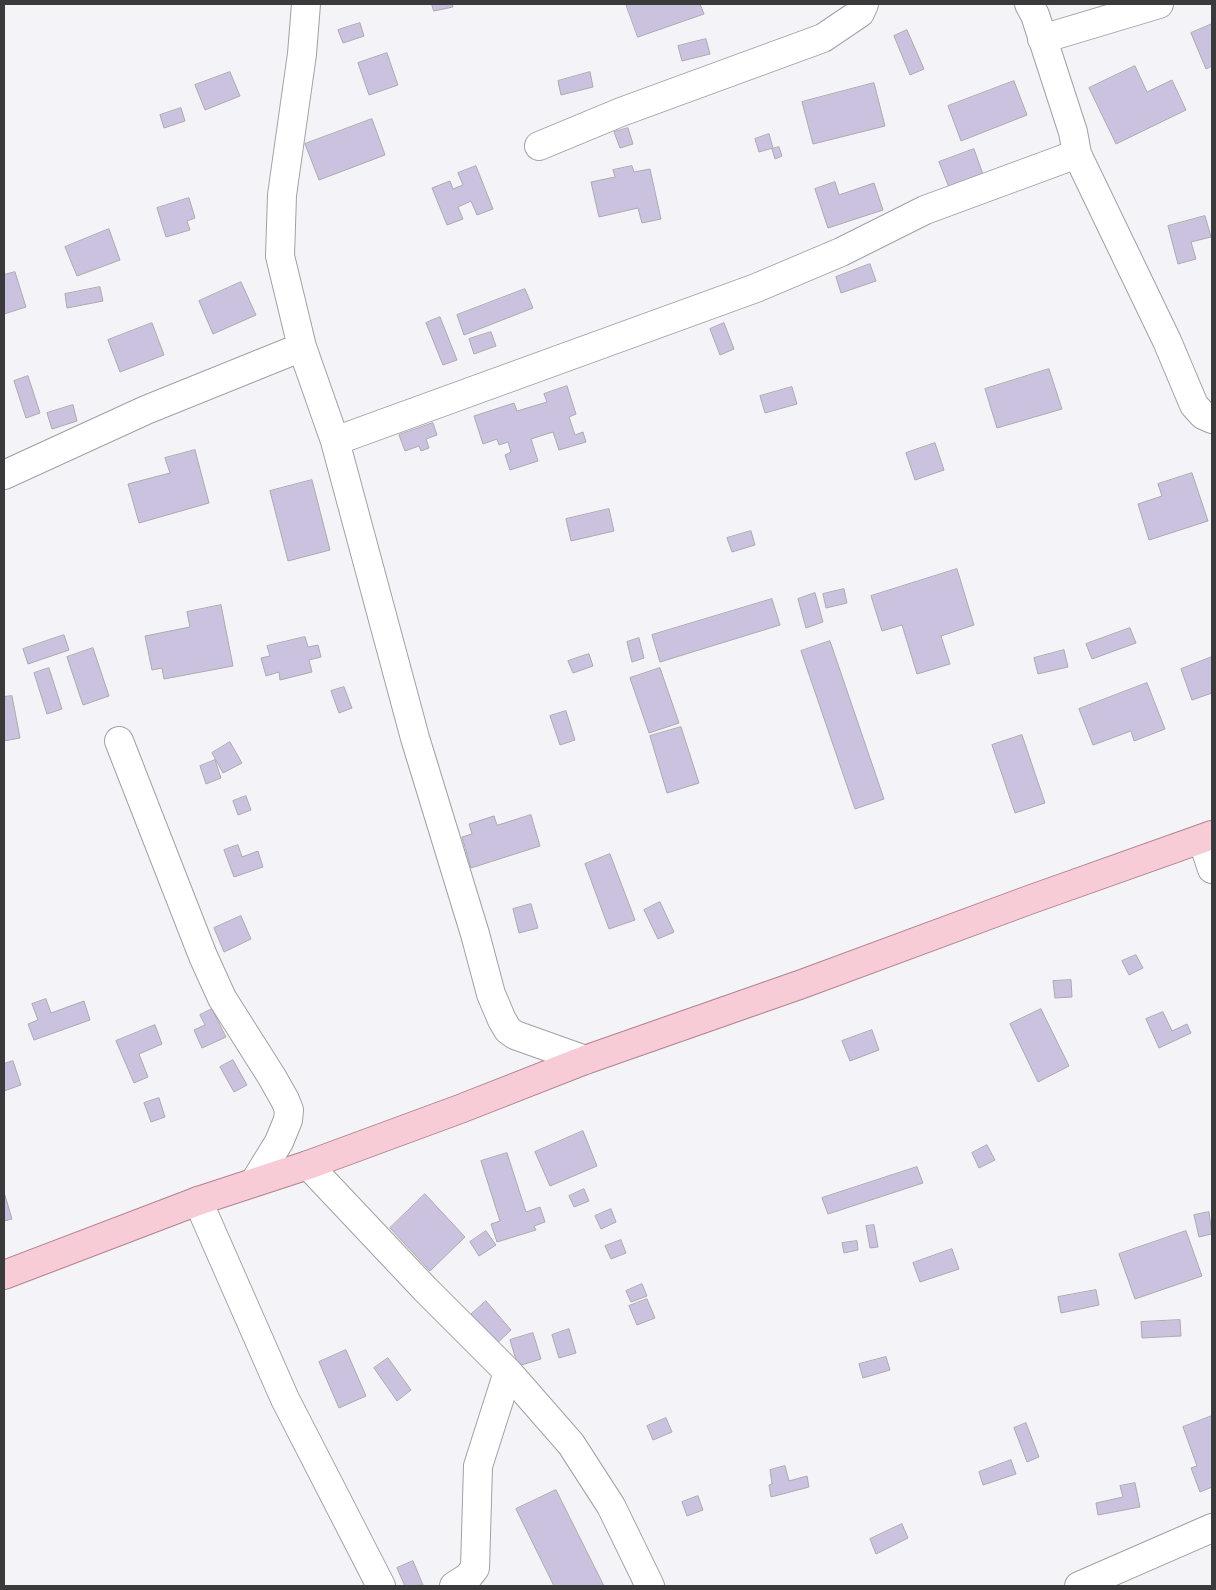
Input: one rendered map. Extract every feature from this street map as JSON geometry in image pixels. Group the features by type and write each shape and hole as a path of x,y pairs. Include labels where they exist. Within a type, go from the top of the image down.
{"main road":[{"path":"4,1275 198,1201 308,1165 586,1060 1207,837"}],"street":[{"path":"306,4 302,54 282,195 280,227 280,256 302,347 335,441 414,738 475,934 491,994 502,1020 508,1030 515,1035 586,1060"},
{"path":"539,146 621,112 823,38 860,13 864,4"},
{"path":"1029,4 1035,15 1073,132 1077,154 1167,341 1194,405 1203,415 1212,419"},
{"path":"1042,39 1159,4"},
{"path":"335,441 756,288 841,252 925,210 1077,154"},
{"path":"4,475 146,410 302,347"},
{"path":"119,740 203,956 222,998 272,1077 289,1110 288,1120 279,1142 255,1181"},
{"path":"1207,837 1212,869"},
{"path":"308,1165 425,1289 508,1372 572,1444 612,1506 650,1586"},
{"path":"198,1201 285,1399 381,1586"},
{"path":"454,1586 468,1577 475,1568 478,1466 508,1372"},
{"path":"1079,1586 1212,1528"}],"building":[{"path":"432,4 452,4 453,7 434,11"},
{"path":"626,4 700,4 704,14 638,37"},
{"path":"360,23 364,36 343,43 338,30"},
{"path":"1212,24 1212,66 1206,69 1191,33"},
{"path":"907,30 924,69 910,75 894,36"},
{"path":"706,39 710,54 682,61 678,46"},
{"path":"387,53 398,85 369,95 358,63"},
{"path":"1135,66 1147,92 1172,80 1186,110 1116,144 1089,88"},
{"path":"230,72 240,96 205,110 195,85"},
{"path":"590,72 593,87 561,95 558,81"},
{"path":"1014,81 1027,115 961,141 948,106"},
{"path":"874,83 885,126 813,144 802,102"},
{"path":"181,108 185,121 164,128 160,115"},
{"path":"372,119 385,155 319,180 305,144"},
{"path":"628,128 633,144 620,148 614,132"},
{"path":"769,134 773,148 759,152 755,139"},
{"path":"779,147 782,156 775,159 772,149"},
{"path":"974,149 984,177 950,190 939,162"},
{"path":"476,166 493,209 477,215 471,201 458,207 463,219 447,225 432,188 450,181 453,189 463,185 458,173"},
{"path":"632,166 634,172 650,169 661,219 642,223 638,208 599,217 591,182 615,177 613,170"},
{"path":"835,182 839,195 874,183 883,210 828,228 815,189"},
{"path":"189,198 195,218 187,221 190,230 166,237 157,208"},
{"path":"1205,216 1211,237 1191,242 1196,259 1178,264 1168,226"},
{"path":"109,229 120,260 77,276 65,247"},
{"path":"870,264 876,281 841,293 836,277"},
{"path":"15,272 26,307 4,314 4,275"},
{"path":"241,282 256,315 213,334 199,301"},
{"path":"100,287 103,301 67,308 65,294"},
{"path":"525,289 533,308 464,335 457,315"},
{"path":"440,317 457,360 443,365 426,323"},
{"path":"152,323 164,355 120,372 108,340"},
{"path":"724,323 734,349 720,355 710,329"},
{"path":"491,332 496,346 474,354 469,339"},
{"path":"1049,369 1062,409 997,428 985,389"},
{"path":"28,376 40,413 26,418 14,381"},
{"path":"567,386 576,414 569,417 575,435 583,432 586,442 559,450 553,432 531,439 538,461 510,470 505,455 511,452 508,442 499,445 497,439 483,444 474,416 514,403 517,411 547,402 544,394"},
{"path":"792,387 797,404 765,413 760,396"},
{"path":"73,405 77,421 52,429 47,413"},
{"path":"433,423 437,435 426,439 429,448 421,451 419,446 405,451 399,435"},
{"path":"935,443 944,470 915,480 906,453"},
{"path":"195,450 209,503 139,523 128,484 170,473 165,458"},
{"path":"1192,473 1208,521 1149,540 1138,504 1162,496 1158,484"},
{"path":"312,480 330,550 288,561 270,491"},
{"path":"609,509 614,531 571,541 566,519"},
{"path":"751,531 755,545 732,552 727,538"},
{"path":"957,569 974,625 941,636 950,664 917,674 902,625 882,631 871,596"},
{"path":"844,589 847,603 826,608 823,594"},
{"path":"815,593 823,622 806,628 798,599"},
{"path":"772,599 780,625 660,662 652,635"},
{"path":"221,605 233,666 164,679 162,668 152,670 145,636 190,627 187,612"},
{"path":"1130,628 1136,643 1092,659 1086,644"},
{"path":"64,635 69,650 28,664 23,649"},
{"path":"305,637 308,647 318,645 321,657 309,660 312,672 280,680 279,672 266,676 261,658 270,656 267,646"},
{"path":"639,638 644,658 632,662 627,642"},
{"path":"830,641 884,799 855,809 801,651"},
{"path":"93,648 109,696 83,705 67,657"},
{"path":"1064,650 1068,667 1038,674 1034,658"},
{"path":"589,654 593,666 573,673 568,661"},
{"path":"1212,657 1212,693 1192,700 1181,669"},
{"path":"49,668 62,709 47,714 34,673"},
{"path":"660,668 679,723 649,733 630,678"},
{"path":"1147,683 1165,729 1134,741 1131,731 1093,745 1079,709"},
{"path":"344,687 352,708 339,713 331,691"},
{"path":"12,696 20,738 4,741 4,697"},
{"path":"566,711 575,740 560,745 550,716"},
{"path":"681,727 699,783 667,793 650,736"},
{"path":"1022,735 1045,803 1015,813 992,745"},
{"path":"230,742 242,763 223,773 212,753"},
{"path":"215,760 221,778 206,784 200,766"},
{"path":"246,796 251,810 238,815 233,801"},
{"path":"531,815 540,846 471,868 462,837 472,834 469,824 494,816 497,825"},
{"path":"238,845 242,857 258,851 263,867 234,877 224,850"},
{"path":"610,854 635,920 609,929 585,864"},
{"path":"660,902 674,932 658,939 644,910"},
{"path":"531,904 538,928 519,933 513,909"},
{"path":"241,916 251,939 224,952 214,928"},
{"path":"1136,955 1143,968 1129,975 1122,961"},
{"path":"1071,980 1072,997 1055,998 1053,981"},
{"path":"46,999 51,1013 84,1001 90,1020 34,1040 28,1024 38,1020 32,1004"},
{"path":"212,1009 226,1037 202,1048 194,1030 205,1025 200,1015"},
{"path":"1041,1009 1069,1066 1038,1082 1010,1024"},
{"path":"1163,1012 1172,1031 1187,1024 1191,1033 1159,1048 1146,1019"},
{"path":"155,1025 162,1044 139,1054 148,1077 134,1083 116,1041"},
{"path":"872,1030 879,1050 850,1061 842,1041"},
{"path":"233,1060 247,1085 234,1092 220,1067"},
{"path":"13,1061 21,1085 4,1091 4,1064"},
{"path":"159,1098 165,1117 151,1122 144,1103"},
{"path":"583,1131 597,1166 550,1186 535,1152"},
{"path":"987,1145 995,1160 979,1168 972,1153"},
{"path":"507,1153 526,1212 540,1207 545,1222 534,1226 536,1230 497,1242 491,1224 500,1221 481,1161"},
{"path":"917,1167 923,1183 828,1214 822,1198"},
{"path":"584,1189 589,1201 574,1207 569,1196"},
{"path":"4,1192 12,1219 4,1221"},
{"path":"425,1194 465,1237 430,1271 390,1228"},
{"path":"611,1209 616,1222 601,1229 595,1216"},
{"path":"1209,1212 1212,1234 1199,1237 1194,1215"},
{"path":"874,1225 878,1247 870,1248 866,1226"},
{"path":"486,1231 496,1245 479,1256 470,1242"},
{"path":"1186,1231 1202,1276 1135,1299 1119,1254"},
{"path":"621,1240 626,1253 611,1259 605,1246"},
{"path":"857,1241 858,1250 844,1253 842,1243"},
{"path":"952,1249 959,1269 920,1282 913,1263"},
{"path":"642,1284 647,1296 631,1302 626,1291"},
{"path":"1096,1290 1099,1305 1061,1313 1058,1297"},
{"path":"647,1299 655,1318 637,1325 629,1306"},
{"path":"486,1301 511,1330 492,1348 466,1319"},
{"path":"1180,1320 1181,1336 1142,1338 1141,1322"},
{"path":"569,1329 576,1353 559,1358 552,1335"},
{"path":"533,1333 541,1359 518,1366 510,1340"},
{"path":"346,1350 366,1396 339,1408 319,1362"},
{"path":"886,1357 890,1370 863,1378 859,1364"},
{"path":"388,1358 411,1390 397,1401 374,1368"},
{"path":"1212,1416 1212,1487 1200,1492 1191,1468 1197,1466 1183,1427"},
{"path":"666,1418 672,1432 653,1440 647,1426"},
{"path":"1026,1423 1039,1457 1027,1462 1014,1428"},
{"path":"1011,1460 1016,1474 983,1485 979,1472"},
{"path":"785,1466 789,1481 807,1476 809,1487 771,1497 769,1485 772,1484 770,1470"},
{"path":"1135,1483 1140,1507 1098,1515 1096,1503 1123,1497 1120,1486"},
{"path":"556,1490 604,1586 554,1586 516,1509"},
{"path":"698,1496 703,1510 687,1516 682,1502"},
{"path":"902,1524 908,1538 876,1554 870,1539"},
{"path":"413,1561 423,1585 405,1586 397,1568"}]}
